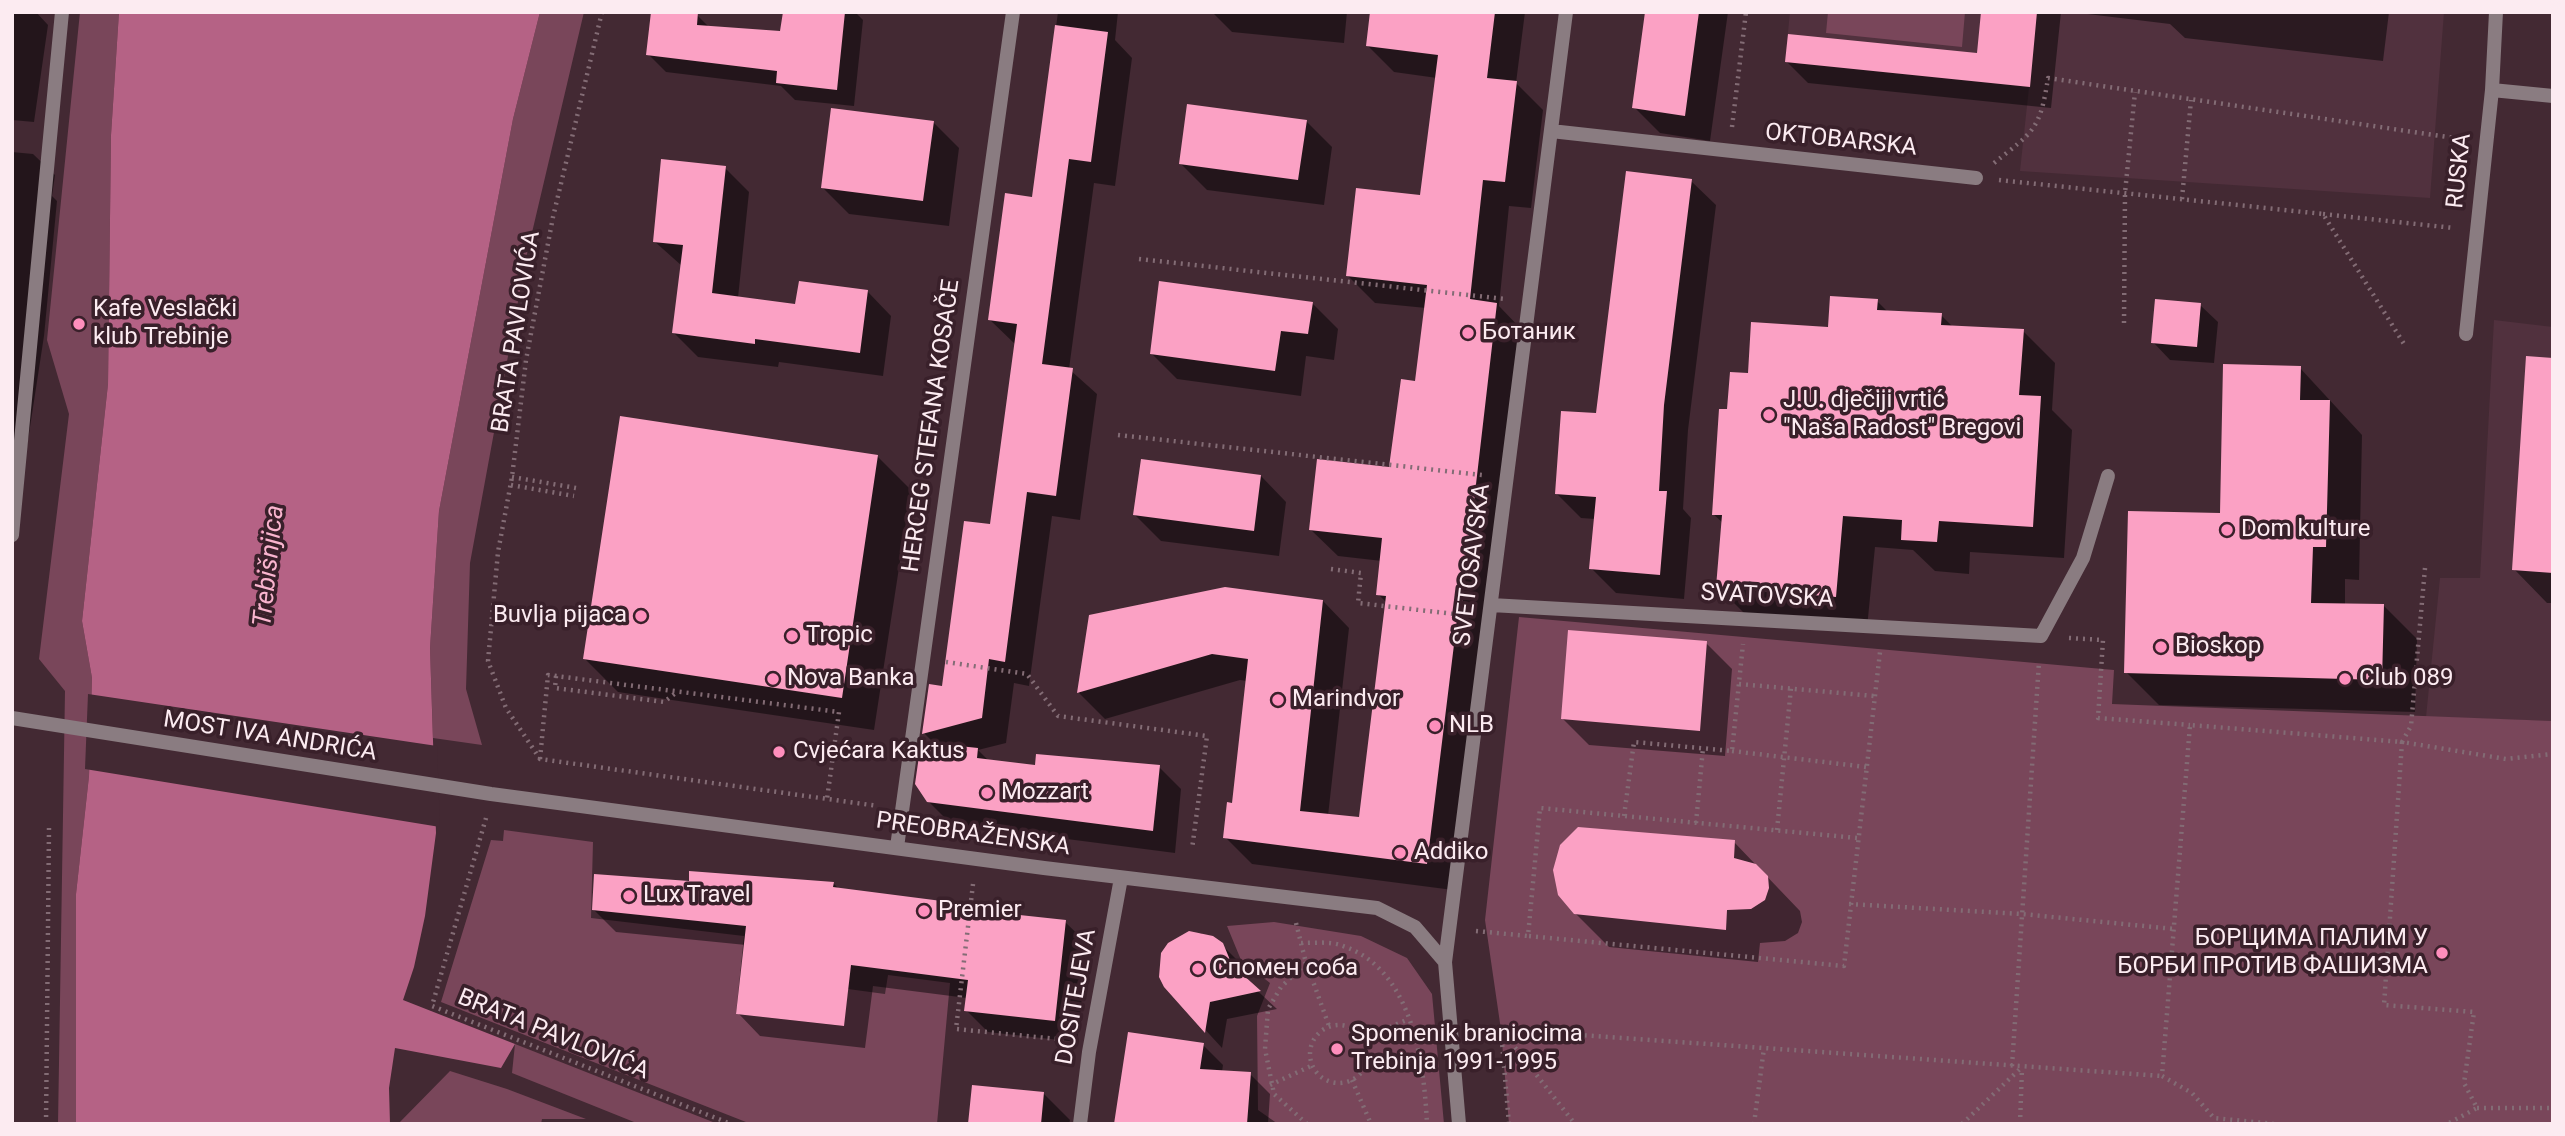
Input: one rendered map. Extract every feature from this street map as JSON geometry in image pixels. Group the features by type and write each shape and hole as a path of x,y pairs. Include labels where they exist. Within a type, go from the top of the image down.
{"street":[{"path":"12,535 62,12"},
{"name":"HERCEG STEFANA KOSAČE","path":"897,847 1013,12"},
{"name":"SVETOSAVSKA","path":"1460,1124 1445,962 1566,12"},
{"name":"RUSKA","path":"2466,334 2492,90 2496,12"},
{"path":"2492,90 2553,96"},
{"name":"OKTOBARSKA","path":"1551,131 1976,178"},
{"path":"2041,636 2083,558 2108,475"},
{"name":"SVATOVSKA","path":"1491,605 2041,636"},
{"name":"MOST IVA ANDRIĆA","path":"12,718 59,728 475,792"},
{"name":"PREOBRAŽENSKA","path":"475,792 1121,878 1377,908 1415,927 1445,962"},
{"name":"DOSITEJEVA","path":"1080,1124 1091,1043 1121,878"}],"path":[{"name":"BRATA PAVLOVIĆA","path":"540,760 506,708 488,661 498,552 511,485 526,360 553,217 602,12"},
{"path":"1729,152 1746,12"},
{"path":"1976,178 2028,135 2043,116 2048,79 2486,143"},
{"path":"2124,323 2125,193 2135,92"},
{"path":"2182,200 2191,100"},
{"path":"1976,178 2477,231"},
{"path":"2323,214 2404,344"},
{"path":"1139,259 1513,300"},
{"path":"1118,435 1490,476"},
{"path":"512,477 576,488"},
{"path":"511,485 575,496"},
{"path":"2425,568 2411,726 2402,742 2384,1005 2474,1012 2464,1083 2477,1108"},
{"path":"1331,569 1361,573 1358,603 1472,616"},
{"path":"1732,751 1746,619"},
{"path":"1476,931 1843,966 1883,627"},
{"path":"2012,1066 2041,636 2104,640 2098,718 2402,742 2506,759 2553,754"},
{"path":"923,658 1027,674 1058,716 1208,736 1192,849"},
{"path":"827,799 839,712 548,675 540,760 827,799 902,809"},
{"path":"556,676 555,688 664,702 677,692"},
{"path":"1739,684 1874,696"},
{"path":"1777,830 1791,688"},
{"path":"2162,1076 2190,725"},
{"path":"1625,816 1634,742 1866,767"},
{"path":"1696,823 1703,748"},
{"path":"1528,936 1540,808 1857,838"},
{"name":"BRATA PAVLOVIĆA","path":"488,814 432,1006 731,1124"},
{"path":"46,1124 48,828"},
{"path":"973,880 956,1029 1091,1043"},
{"path":"1289,896 1306,963 1329,1026"},
{"path":"1849,904 2022,914 2174,929"},
{"path":"1301,943 1342,945 1373,962 1395,985 1409,1018 1425,1090 1427,1124"},
{"path":"1306,963 1281,987 1268,1009 1265,1049 1270,1085 1274,1094 1307,1124"},
{"path":"1364,1038 1409,1018"},
{"path":"1329,1026 1349,1026 1364,1038 1367,1047 1366,1066 1352,1080 1334,1083 1317,1074 1311,1066 1310,1046 1313,1038 1329,1026"},
{"path":"1480,1028 2162,1076 2192,1093 2214,1118 2274,1124"},
{"path":"1501,1030 1508,1124"},
{"path":"1501,1030 1575,1124"},
{"path":"1754,1124 1764,1048"},
{"path":"1270,1085 1311,1066"},
{"path":"1962,1124 2022,1067"},
{"path":"2020,1124 2022,1067"},
{"path":"1352,1080 1371,1124"},
{"path":"2447,1124 2477,1108 2553,1108"}],"shaded area":[{"path":"80,12 119,12 111,135 108,384 82,621 92,678 89,776 76,894 76,1124 58,1124 65,691 39,659 69,414 47,340"},
{"path":"540,12 584,12 526,258 470,563 466,689 482,745 433,738 430,648 439,511 513,119"},
{"path":"1790,12 2444,12 2430,198 2020,171 2029,87 1785,62"},
{"path":"1828,12 1965,12 1962,47 1826,33"},
{"path":"2494,320 2553,327 2553,721 2426,717 2440,578 2480,578"},
{"path":"1519,617 2114,670 2112,704 2553,721 2553,1124 1509,1124 1501,1030 1485,920"},
{"path":"504,830 593,842 591,918 744,936 736,1014 843,1026 848,989 885,994 888,975 950,983 937,1124 751,1124 441,1002 491,840 503,841"},
{"path":"1274,922 1361,936 1407,958 1432,994 1444,1124 1278,1124 1258,1110 1257,1016 1270,983 1241,960 1227,926"},
{"path":"515,1044 718,1124 639,1124 512,1073"},
{"path":"450,1071 586,1119 542,1119 541,1124 398,1124"}],"water":[{"name":"Trebišnjica","path":"119,12 540,12 513,119 439,511 430,648 436,833 425,916 414,967 403,1000 515,1044 501,1068 395,1048 389,1088 390,1124 76,1124 76,894 89,776 92,678 82,621 108,384 111,135"}],"pier":[{"path":"88,694 437,746 440,827 85,769"}],"building":[{"path":"651,12 698,12 697,25 780,31 783,12 845,12 837,90 776,83 777,71 646,55"},
{"path":"1370,12 1495,12 1487,78 1517,81 1505,182 1483,180 1470,299 1497,303 1462,605 1459,604 1427,864 1223,838 1227,802 1232,803 1248,659 1212,654 1077,693 1089,615 1225,587 1323,600 1300,811 1359,817 1386,596 1376,595 1382,538 1309,530 1317,459 1389,467 1401,379 1415,381 1427,285 1346,276 1356,188 1420,195 1438,55 1366,46"},
{"path":"1645,12 1699,12 1685,116 1632,108"},
{"path":"1981,12 2037,12 2030,87 1785,62 1788,34 1977,53"},
{"path":"1055,25 1108,32 1091,162 1069,159 1042,364 1073,368 1056,496 1027,492 1005,662 989,659 982,718 922,734 929,684 942,686 964,521 990,524 1017,324 988,320 1005,193 1032,197"},
{"path":"1187,104 1307,120 1298,180 1179,164"},
{"path":"831,108 934,121 923,201 821,188"},
{"path":"661,159 726,166 712,293 795,304 799,281 868,290 860,353 755,339 755,344 672,333 683,245 653,242"},
{"path":"1626,171 1692,179 1664,405 1659,491 1667,491 1660,575 1589,569 1596,497 1555,494 1561,411 1596,413"},
{"path":"1159,281 1313,302 1308,334 1281,331 1275,371 1150,354"},
{"name":"J.U. dječiji vrtić \"Naša Radost\" Bregovi","path":"1830,296 1878,299 1877,310 1942,313 1941,325 2024,329 2019,395 2041,396 2033,527 1939,521 1937,542 1901,540 1902,520 1843,516 1836,597 1716,587 1722,515 1712,515 1719,409 1727,409 1730,372 1748,373 1751,322 1828,327"},
{"path":"2155,299 2201,303 2197,347 2151,343"},
{"path":"2526,356 2553,358 2553,573 2512,570"},
{"name":"Dom kulture","path":"2223,364 2301,366 2300,400 2330,400 2326,547 2313,547 2311,603 2384,604 2382,680 2124,673 2128,511 2220,513"},
{"path":"620,416 878,455 842,698 583,659"},
{"path":"1141,459 1261,475 1254,531 1133,515"},
{"path":"1568,630 1707,641 1700,731 1561,719"},
{"path":"921,742 978,748 977,758 1035,765 1036,754 1160,765 1153,831 927,802 915,784"},
{"path":"1578,827 1735,840 1734,858 1756,864 1768,876 1769,888 1765,900 1751,909 1727,910 1726,930 1574,914 1558,895 1553,870 1560,845"},
{"path":"689,871 834,882 833,887 965,904 964,909 1066,920 1055,1021 964,1011 968,980 851,965 844,1026 736,1014 746,926 592,910 594,874 689,881"},
{"name":"Спомен соба","path":"1189,931 1213,936 1223,943 1232,965 1261,991 1210,1002 1205,1033 1164,987 1159,977 1161,953 1168,943"},
{"path":"1128,1032 1204,1043 1200,1069 1251,1072 1247,1124 1114,1124"},
{"path":"972,1085 1044,1092 1041,1124 968,1124"}],"place":[{"name":"Kafe Veslački klub Trebinje","path":"79,324"},
{"name":"Ботаник","path":"1468,333"},
{"name":"J.U. dječiji vrtić \"Naša Radost\" Bregovi","path":"1769,415"},
{"name":"Dom kulture","path":"2227,530"},
{"name":"Buvlja pijaca","path":"641,616"},
{"name":"Tropic","path":"792,636"},
{"name":"Bioskop","path":"2161,647"},
{"name":"Nova Banka","path":"773,679"},
{"name":"Club 089","path":"2345,679"},
{"name":"Marindvor","path":"1278,700"},
{"name":"NLB","path":"1435,726"},
{"name":"Cvjećara Kaktus","path":"779,752"},
{"name":"Mozzart","path":"987,793"},
{"name":"Addiko","path":"1400,853"},
{"name":"Lux Travel","path":"629,896"},
{"name":"Premier","path":"924,911"},
{"name":"БОРЦИМА ПАЛИМ У БОРБИ ПРОТИВ ФАШИЗМА","path":"2442,953"},
{"name":"Спомен соба","path":"1198,969"},
{"name":"Spomenik braniocima Trebinja 1991-1995","path":"1337,1049"}]}
